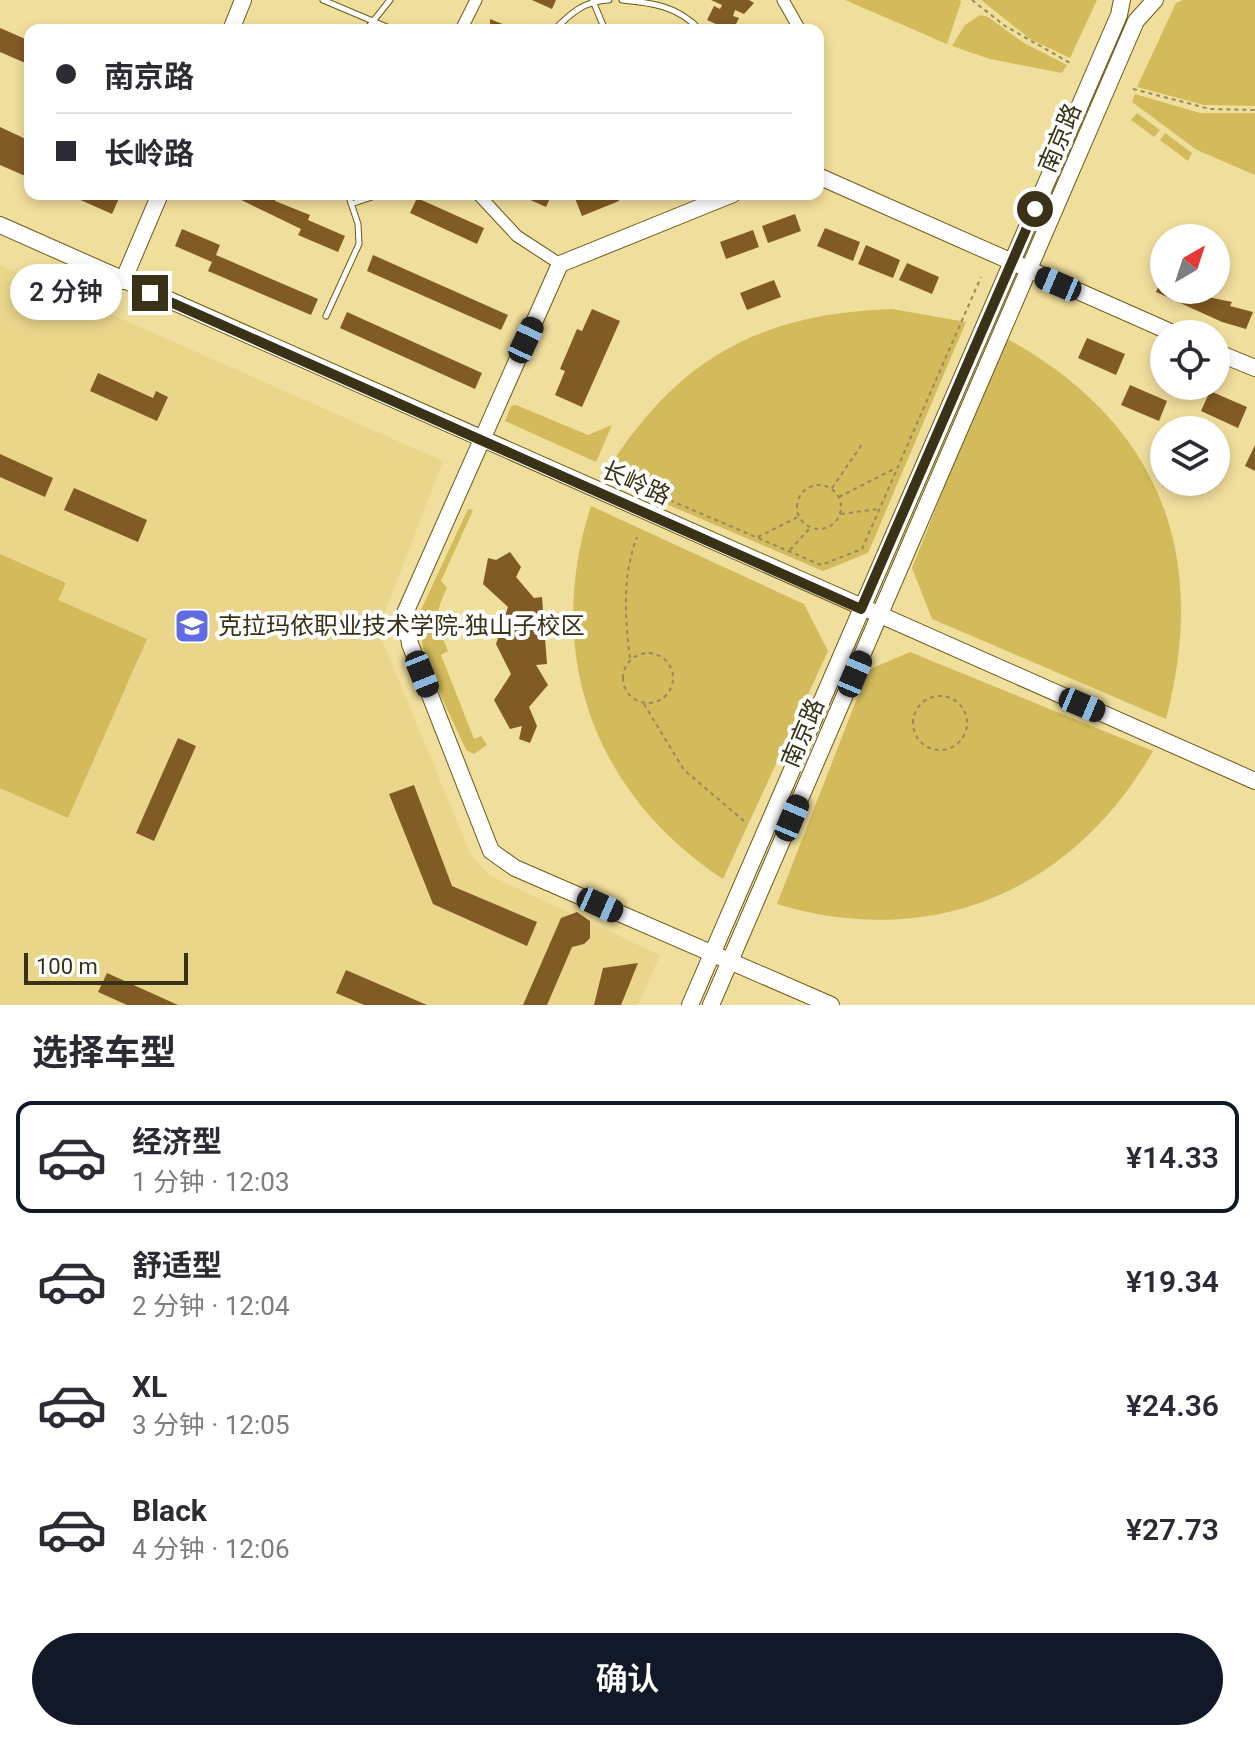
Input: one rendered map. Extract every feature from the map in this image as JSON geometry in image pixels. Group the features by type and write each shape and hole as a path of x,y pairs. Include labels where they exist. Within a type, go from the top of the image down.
{"street":[{"path":"233,24 243,0"},
{"path":"464,24 476,0"},
{"path":"783,0 797,24"},
{"name":"南京路","path":"690,1005 1012,264 1119,15 1122,0"},
{"name":"南京路","path":"711,1005 1136,21 1155,0"},
{"path":"824,179 1150,323"},
{"path":"123,281 157,200"},
{"path":"484,200 517,236 560,264"},
{"path":"718,200 560,264 405,613 410,644 491,851 515,868 831,1005"},
{"name":"长岭路","path":"0,225 1255,781"},
{"path":"1230,358 1255,368"}],"lane":[{"path":"323,0 380,24"},
{"path":"369,24 390,0"},
{"path":"592,0 602,24"},
{"path":"560,24 573,11 592,0 609,0"},
{"path":"622,0 656,3 677,10 693,24"},
{"path":"326,316 359,244 350,200"},
{"path":"351,204 363,200"}],"path":[{"path":"972,0 1016,33 1072,64"},
{"path":"1133,89 1197,107 1255,110"},
{"path":"604,472 821,565 862,549 981,277"},
{"path":"831,489 863,443"},
{"path":"838,498 897,468"},
{"path":"811,527 799,516 798,503 807,489 823,486 831,489 838,498 840,515"},
{"path":"789,551 811,527 831,526 840,515 880,509"},
{"path":"758,537 799,516"},
{"path":"637,537 626,590 631,660 623,681 633,698 643,703 684,770 744,821"},
{"path":"631,660 645,652 655,653 670,665 674,675 669,694 661,700 643,703"},
{"path":"936,696 956,701 967,719 962,739 944,750 923,744 913,726 918,706 936,696"}],"shaded area":[{"path":"845,0 960,0 961,2 947,44"},
{"path":"981,0 1097,0 1070,58 1030,39"},
{"path":"1183,0 1255,0 1255,106 1204,105 1137,87 1176,3"},
{"path":"980,15 1067,65 1062,73 990,59 952,46 965,25"},
{"path":"1135,94 1200,113 1255,113 1255,175 1197,150 1132,102"},
{"path":"1137,113 1160,130 1154,137 1131,120"},
{"path":"1165,133 1192,153 1188,161 1160,140"},
{"name":"克拉玛依职业技术学院-独山子校区","path":"0,265 443,461 385,612 382,640 471,855 489,875 660,955 638,1005 0,1005"},
{"path":"892,309 966,322 868,553 823,571 603,477 659,402 690,374 724,351 760,334 800,321"},
{"path":"1004,337 1057,370 1100,408 1135,450 1150,479 1150,496 1159,496 1175,547 1181,601 1178,658 1166,719 932,619 912,568"},
{"path":"516,405 588,435 612,425 596,462 505,421 511,406"},
{"path":"591,506 804,604 828,651 723,879 678,845 641,806 612,763 591,716 578,667 573,615 578,561"},
{"path":"468,509 473,510 441,581 447,588 438,620 448,651 441,655 474,739 481,736 487,745 474,754 466,750 435,682 420,629 420,612"},
{"path":"0,554 66,583 58,600 147,639 68,818 0,788"},
{"path":"910,652 1153,751 1120,800 1082,841 1040,873 993,898 943,913 890,920 834,917 777,904 868,670"}],"building":[{"path":"532,0 556,0 552,9"},
{"path":"711,0 749,0 754,3 744,14 735,10 733,16 739,18 736,24 716,24 707,20 714,6 720,9 722,5"},
{"path":"0,28 24,38 24,62 0,52"},
{"path":"0,127 24,138 24,175 0,165"},
{"path":"80,200 118,200 112,214"},
{"path":"241,200 275,200 310,215 308,220 345,236 338,252 298,235 301,229"},
{"path":"416,200 421,200 484,228 477,244 410,213"},
{"path":"530,200 549,200 546,207"},
{"path":"576,200 619,201 582,216"},
{"path":"795,214 801,231 768,243 762,226"},
{"path":"825,228 860,242 853,261 817,246"},
{"path":"182,229 220,245 216,255 318,299 311,315 208,271 212,262 175,246"},
{"path":"753,230 759,247 726,259 720,242"},
{"path":"866,245 900,260 893,278 858,264"},
{"path":"373,255 508,315 501,330 367,271"},
{"path":"907,263 939,277 932,294 899,280"},
{"path":"774,280 781,297 747,310 740,293"},
{"path":"1230,302 1232,302 1230,306 1253,312 1246,329 1230,324 1230,320 1218,320 1182,304 1230,304"},
{"path":"592,309 620,321 582,407 555,395 565,371 560,369 577,329 582,331"},
{"path":"347,312 482,373 475,389 340,328"},
{"path":"1087,338 1125,354 1116,375 1078,358"},
{"path":"98,373 153,398 156,391 168,397 157,421 90,391"},
{"path":"1130,385 1150,394 1150,400 1167,401 1161,416 1150,417 1121,405"},
{"path":"1206,400 1230,400 1247,407 1238,428 1230,424 1230,416 1212,416 1201,411"},
{"path":"1255,445 1255,471 1245,466"},
{"path":"0,454 53,478 45,497 0,477"},
{"path":"74,488 147,520 138,542 64,510"},
{"path":"510,552 521,567 516,577 534,598 542,597 547,664 536,665 548,685 529,707 537,726 530,743 519,739 522,726 510,729 494,700 511,674 496,644 508,607 483,584 488,558 496,560"},
{"path":"178,738 196,746 154,841 136,833"},
{"path":"414,785 452,886 537,922 527,946 433,904 389,794"},
{"path":"577,912 590,921 590,938 584,944 572,947 547,1005 523,1005 561,918"},
{"path":"638,963 621,1005 594,1005 603,968"},
{"path":"346,970 427,1005 364,1005 336,993"},
{"path":"107,973 178,1005 127,1005 98,992"}],"place":[{"name":"克拉玛依职业技术学院-独山子校区","path":"192,626"}],"route":[{"path":"150,293 861,609 1035,209"}]}
